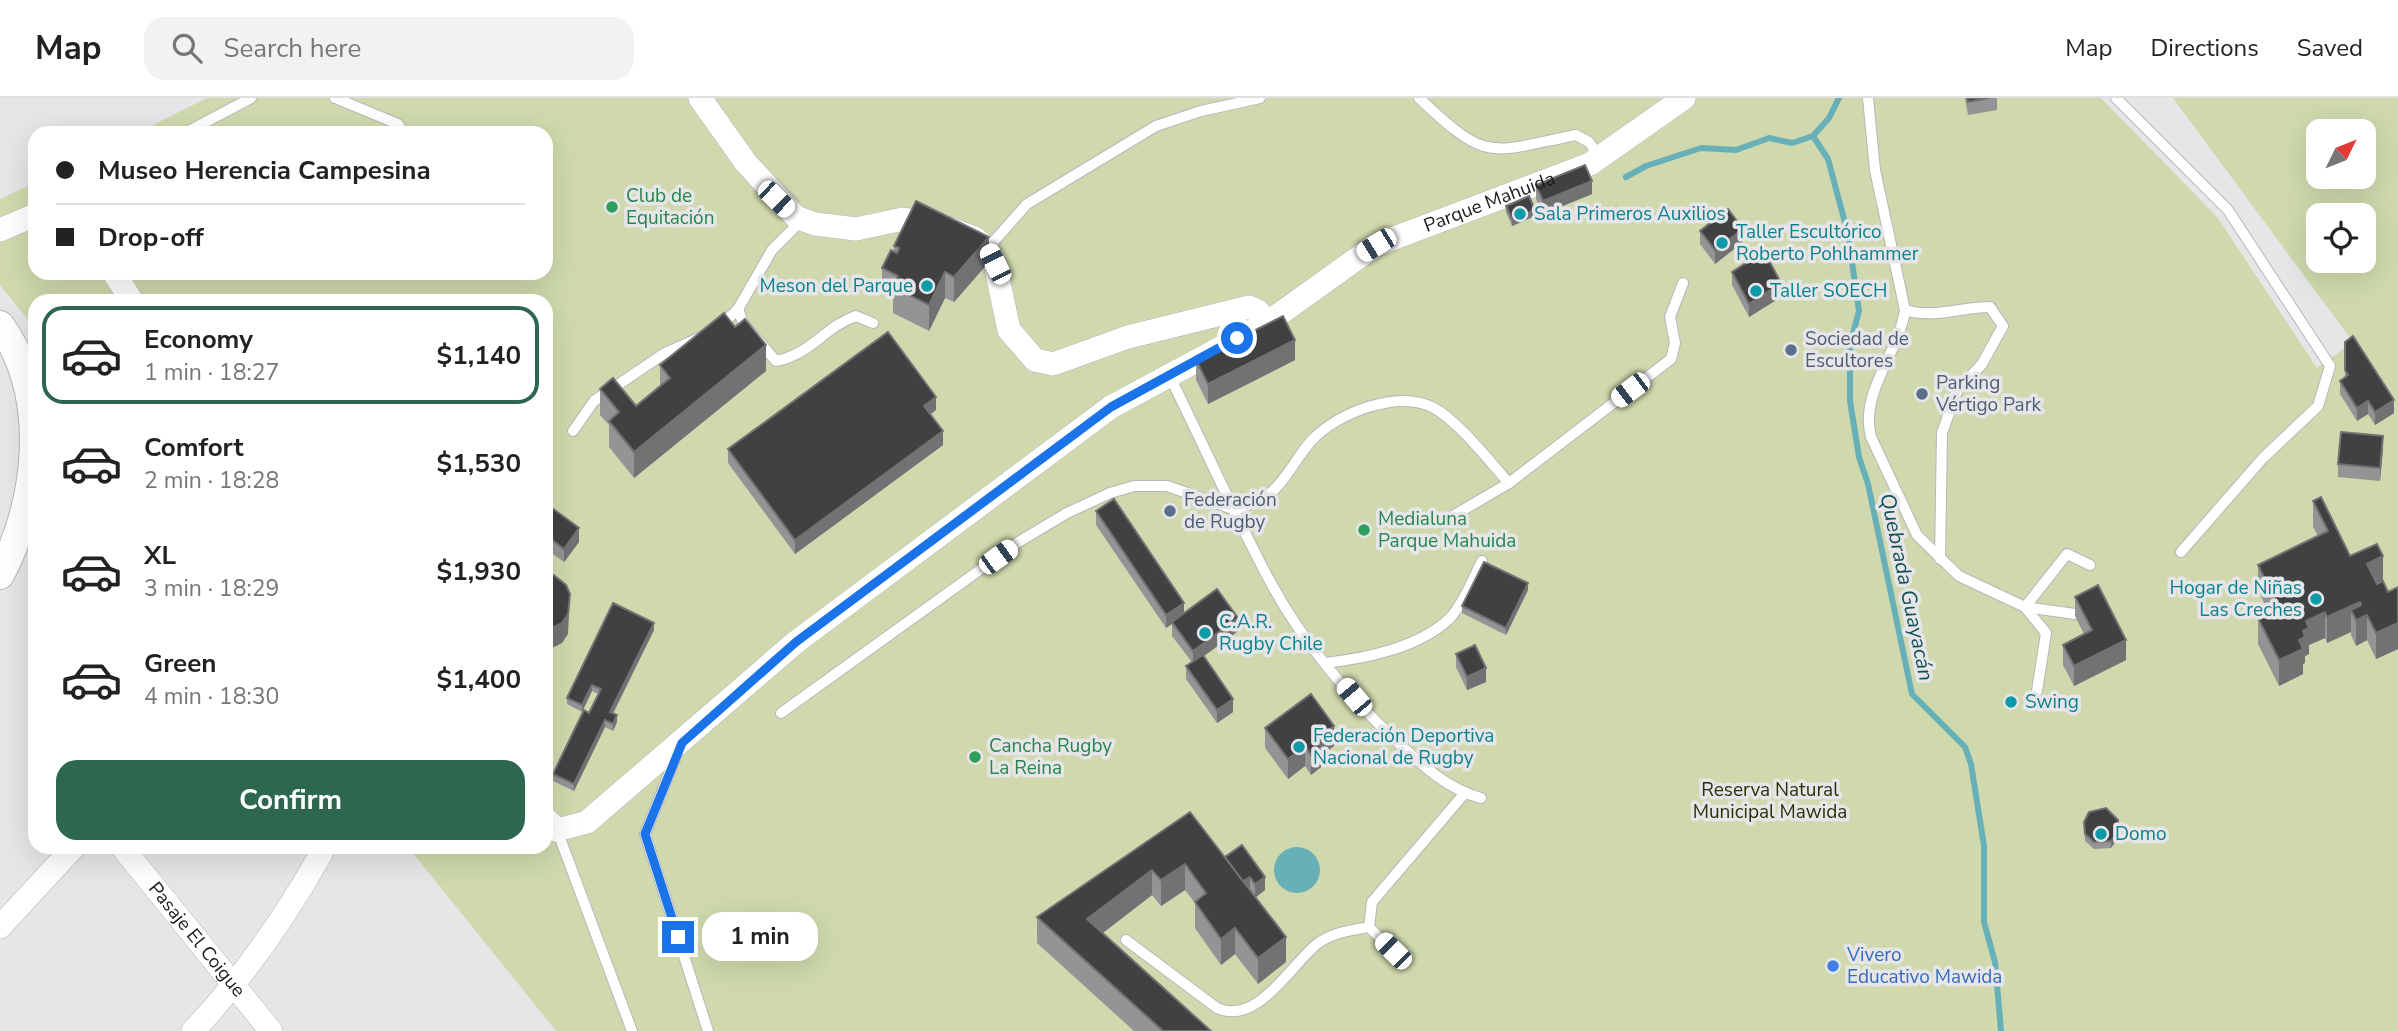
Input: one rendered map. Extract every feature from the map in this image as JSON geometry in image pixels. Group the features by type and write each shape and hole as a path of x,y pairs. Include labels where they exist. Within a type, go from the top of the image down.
{"street":[{"path":"700,98 776,199 796,218 856,229 904,219 939,225 975,238 987,249 995,264 1009,330 1035,360 1052,364 1128,337 1249,307 1258,311 1267,323"},
{"name":"Parque Mahuida","path":"553,824 587,822 682,743 796,642 1111,407 1267,323 1376,245 1590,164 1685,98"},
{"path":"0,230 28,218"},
{"path":"0,325 22,372 28,394"},
{"path":"0,575 11,554 28,502"},
{"path":"0,927 68,854"},
{"name":"Pasaje El Coigue","path":"128,854 271,1031"},
{"path":"193,1031 236,986 288,914 322,854"}],"lane":[{"path":"198,126 251,98"},
{"path":"335,98 399,126"},
{"path":"987,249 1027,204 1156,126 1201,111 1260,98"},
{"path":"1419,98 1469,143 1494,150 1527,147 1576,135 1589,142 1600,158"},
{"path":"1868,98 1875,170 1898,264 1905,310 1903,326 1870,404 1867,420 1889,480 1917,535 1958,576 1980,589 2025,607 2075,614"},
{"path":"2116,98 2228,210 2330,366 2318,406 2263,458 2181,552"},
{"path":"573,431 594,401 665,353 718,329 738,309 772,250 802,220"},
{"path":"1441,523 1509,483 1671,359 1675,343 1670,317 1683,283"},
{"path":"1905,310 1922,316 1967,307 1990,307 2003,326 1982,364 1957,391 1942,433 1940,559"},
{"path":"738,309 743,323 776,361 797,357 844,320 856,316 873,323"},
{"path":"1169,375 1273,587 1325,663 1369,715 1424,768 1464,794 1481,798"},
{"path":"780,713 1020,541 1068,513 1110,493 1134,486 1167,486 1236,510 1269,494 1312,440 1334,420 1362,408 1406,401 1433,408 1469,439 1509,483"},
{"path":"2025,607 2067,554 2090,565"},
{"path":"1325,663 1364,658 1415,640 1449,618 1482,561"},
{"path":"2025,607 2046,633 2037,691"},
{"path":"682,743 645,834 708,1031"},
{"path":"1369,927 1372,902 1464,794"},
{"path":"553,827 632,1031"},
{"path":"1126,940 1217,1008 1230,1014 1250,1009 1318,943 1343,932 1369,927"},
{"path":"1369,927 1393,951"}],"green space":[{"name":"Reserva Natural Municipal Mawida","path":"207,98 2101,98 2218,218 2317,368 2353,342 2173,98 2398,98 2398,1031 556,1031 414,854 553,854 553,294 28,294 28,319 0,285 0,199 28,186 28,280 553,280 553,126 151,126"}],"water":[{"path":"1297,847 1313,854 1320,870 1313,886 1297,893 1281,886 1274,870 1281,854"}],"building":[{"path":"1967,98 1989,98 1968,102"},
{"path":"1585,165 1592,181 1543,201 1536,185"},
{"path":"1529,196 1535,210 1512,219 1506,206"},
{"path":"916,201 989,237 954,277 945,272 929,305 893,287 898,276 882,268 891,250 897,253 899,248 894,246"},
{"path":"1728,209 1743,229 1715,250 1700,231"},
{"path":"1764,251 1781,283 1749,304 1732,272"},
{"path":"724,313 735,327 745,319 766,345 634,452 609,421 619,412 600,389 613,378 636,406 670,378 660,365"},
{"path":"1283,316 1295,340 1208,384 1196,360"},
{"path":"888,332 936,397 924,406 943,431 795,540 728,449"},
{"path":"2353,336 2394,400 2375,412 2368,401 2357,408 2340,381 2348,375 2345,370 2345,342"},
{"path":"2341,432 2383,436 2380,468 2338,464"},
{"name":"Hogar de Niñas Las Creches","path":"2321,497 2350,556 2377,544 2383,556 2367,564 2377,584 2383,581 2388,592 2398,587 2398,623 2376,633 2367,615 2356,620 2351,610 2361,605 2360,602 2327,617 2325,612 2306,621 2309,628 2303,631 2305,637 2299,640 2303,649 2279,660 2258,618 2279,608 2258,565 2328,531 2313,501"},
{"path":"1114,499 1184,603 1166,615 1096,511"},
{"path":"553,509 579,528 564,549 553,540"},
{"path":"1484,562 1528,583 1506,628 1462,606"},
{"path":"553,575 566,585 570,594 568,614 562,623 553,628"},
{"path":"2098,585 2126,640 2074,666 2063,645 2092,630 2075,597"},
{"path":"1217,589 1238,618 1193,651 1172,622"},
{"path":"613,603 654,623 610,712 617,715 613,724 605,720 574,784 553,774 584,710 589,713 601,689 592,685 582,705 567,698"},
{"path":"1475,645 1486,668 1467,677 1456,654"},
{"path":"1203,655 1233,699 1217,710 1186,666"},
{"path":"1311,694 1334,726 1315,740 1321,747 1311,755 1305,746 1288,759 1265,728"},
{"name":"Domo","path":"2106,808 2118,820 2118,831 2111,841 2094,842 2085,834 2084,822 2089,812"},
{"path":"1190,812 1286,937 1258,958 1235,928 1221,939 1195,902 1206,893 1185,864 1161,880 1152,870 1087,919 1211,1031 1163,1031 1037,917"},
{"path":"1242,845 1265,877 1255,884 1250,877 1243,881 1225,857"}],"waterway":[{"path":"1626,177 1646,166 1701,148 1736,150 1769,138 1792,143 1813,136 1829,118 1839,98"},
{"name":"Quebrada Guayacán","path":"1813,136 1828,159 1848,234 1859,311 1850,344 1850,401 1859,457 1868,484 1912,694 1965,747 1971,764 1984,846 1984,922 1995,962 2001,1031"}],"place":[{"name":"Club de Equitación","path":"612,207"},
{"name":"Sala Primeros Auxilios","path":"1520,214"},
{"name":"Taller Escultórico Roberto Pohlhammer","path":"1722,243"},
{"name":"Meson del Parque","path":"927,286"},
{"name":"Taller SOECH","path":"1756,291"},
{"name":"Sociedad de Escultores","path":"1791,350"},
{"name":"Parking Vértigo Park","path":"1922,394"},
{"name":"Federación de Rugby","path":"1170,511"},
{"name":"Medialuna Parque Mahuida","path":"1364,530"},
{"name":"Hogar de Niñas Las Creches","path":"2316,599"},
{"name":"C.A.R. Rugby Chile","path":"1205,633"},
{"name":"Swing","path":"2011,702"},
{"name":"Federación Deportiva Nacional de Rugby","path":"1299,747"},
{"name":"Cancha Rugby La Reina","path":"975,757"},
{"name":"Domo","path":"2101,834"},
{"name":"Vivero Educativo Mawida","path":"1833,966"}],"route":[{"path":"678,937 645,834 682,743 796,642 1111,407 1237,338"}]}
